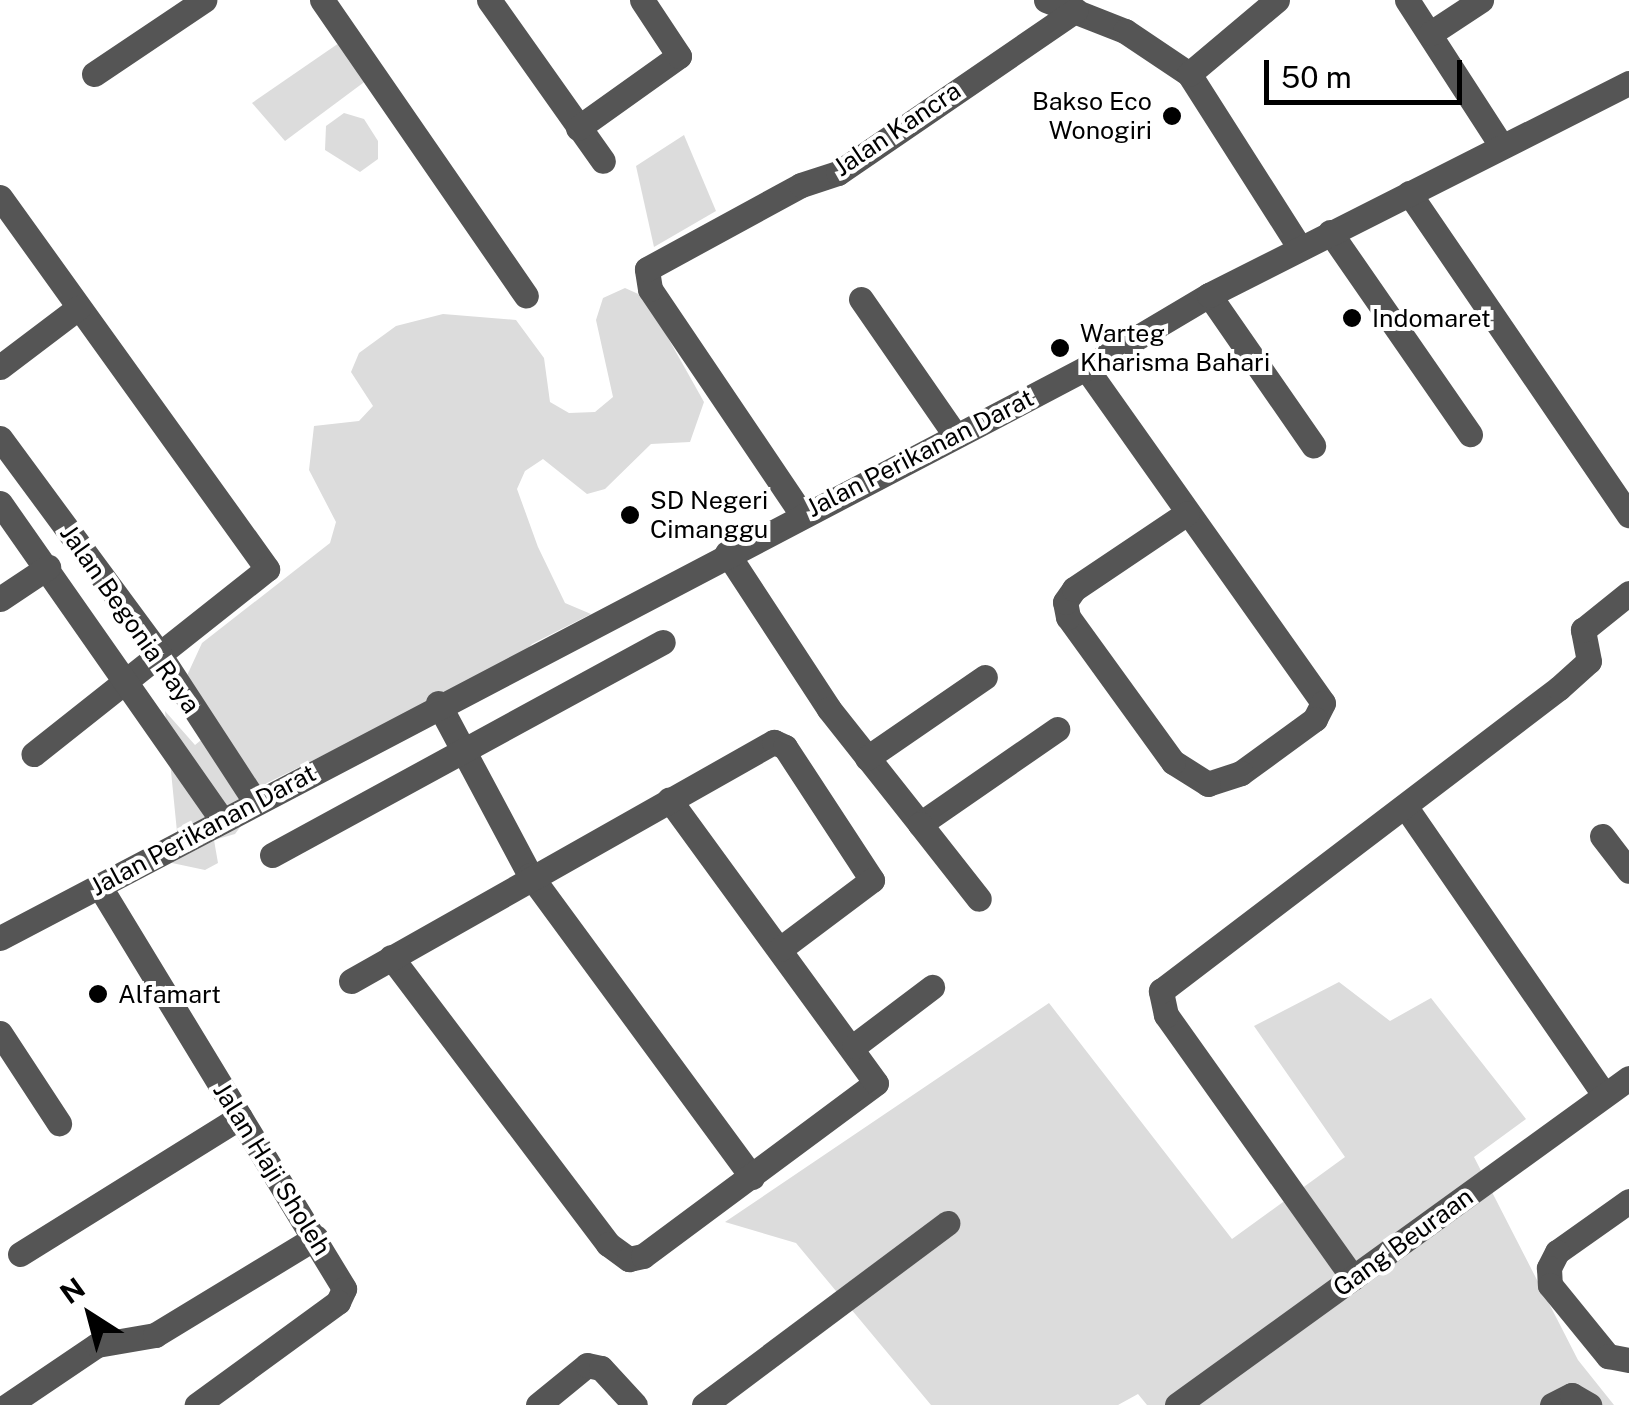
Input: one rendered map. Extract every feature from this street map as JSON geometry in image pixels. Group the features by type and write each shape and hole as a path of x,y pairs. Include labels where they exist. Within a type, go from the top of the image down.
{"street":[{"path":"94,74 204,0"},
{"path":"322,0 526,296"},
{"path":"489,0 603,161"},
{"path":"578,128 679,56 642,0"},
{"path":"1046,0 1076,10 1162,52 1189,74 1300,248"},
{"path":"1406,0 1500,144"},
{"path":"1430,33 1482,0"},
{"path":"1189,74 1264,4"},
{"name":"Jalan Kancra","path":"801,513 644,278 657,262 801,186 838,174 1076,10"},
{"name":"Jalan Perikanan Darat","path":"0,938 438,702 1086,368 1208,295 1500,144 1629,83"},
{"path":"1409,193 1629,515"},
{"path":"0,197 268,569 127,676 34,754"},
{"path":"1330,232 1470,434"},
{"path":"1208,295 1313,445"},
{"path":"861,299 955,435"},
{"path":"0,367 78,308"},
{"path":"1086,368 1323,703 1316,719 1241,773 1208,784 1173,762 1068,617 1065,602 1074,589 1187,513"},
{"name":"Jalan Begonia Raya","path":"0,438 159,654 256,802"},
{"name":"Jalan Begonia Raya","path":"0,502 127,676 223,821"},
{"path":"727,553 867,758 979,899"},
{"path":"0,599 48,567"},
{"path":"1353,1278 1166,1015 1161,991 1589,661 1583,630 1629,593"},
{"path":"272,855 460,749 663,642"},
{"path":"867,758 985,677"},
{"path":"438,702 530,876 752,1177"},
{"path":"920,824 1056,729"},
{"path":"351,981 762,746 785,748 872,880 780,949"},
{"path":"390,957 618,1255 643,1256 876,1083 854,1046 669,799"},
{"path":"1405,806 1604,1095"},
{"path":"1602,836 1629,871"},
{"name":"Jalan Haji Sholeh","path":"100,886 316,1237 344,1296 197,1405"},
{"path":"854,1046 932,987"},
{"path":"0,1033 59,1123"},
{"name":"Gang Beuraan","path":"1177,1405 1629,1078"},
{"path":"20,1254 240,1117"},
{"path":"1629,1200 1557,1252 1549,1268 1550,1286 1608,1356 1629,1360"},
{"path":"704,1405 947,1223"},
{"path":"8,1405 97,1345 155,1335 316,1237"},
{"path":"538,1405 586,1364 601,1368 635,1405"},
{"path":"1552,1405 1572,1395 1589,1405"}],"shaded area":[{"path":"339,43 367,80 285,141 252,103"},
{"path":"344,113 364,119 378,141 378,159 360,172 325,150 326,126"},
{"path":"684,135 716,211 654,247 636,166"},
{"path":"625,288 645,297 704,402 690,442 651,444 605,489 587,494 543,459 525,471 517,489 538,547 565,603 591,614 532,644 517,660 267,783 230,811 255,807 235,834 214,840 218,863 205,870 172,863 179,852 165,711 195,745 211,732 184,682 202,643 330,543 336,522 309,470 314,426 359,421 373,406 351,372 359,353 396,326 443,314 516,320 544,358 550,402 569,413 595,412 613,397 596,320 603,298"},
{"path":"1339,982 1390,1021 1431,998 1526,1119 1474,1157 1578,1360 1614,1405 1147,1405 1138,1394 1118,1405 931,1405 796,1243 725,1222 1049,1003 1232,1239 1345,1157 1254,1026"}],"place":[{"name":"Bakso Eco Wonogiri","path":"1172,116"},
{"name":"Indomaret","path":"1352,318"},
{"name":"Warteg Kharisma Bahari","path":"1060,348"},
{"name":"SD Negeri Cimanggu","path":"630,515"},
{"name":"Alfamart","path":"98,994"}]}
